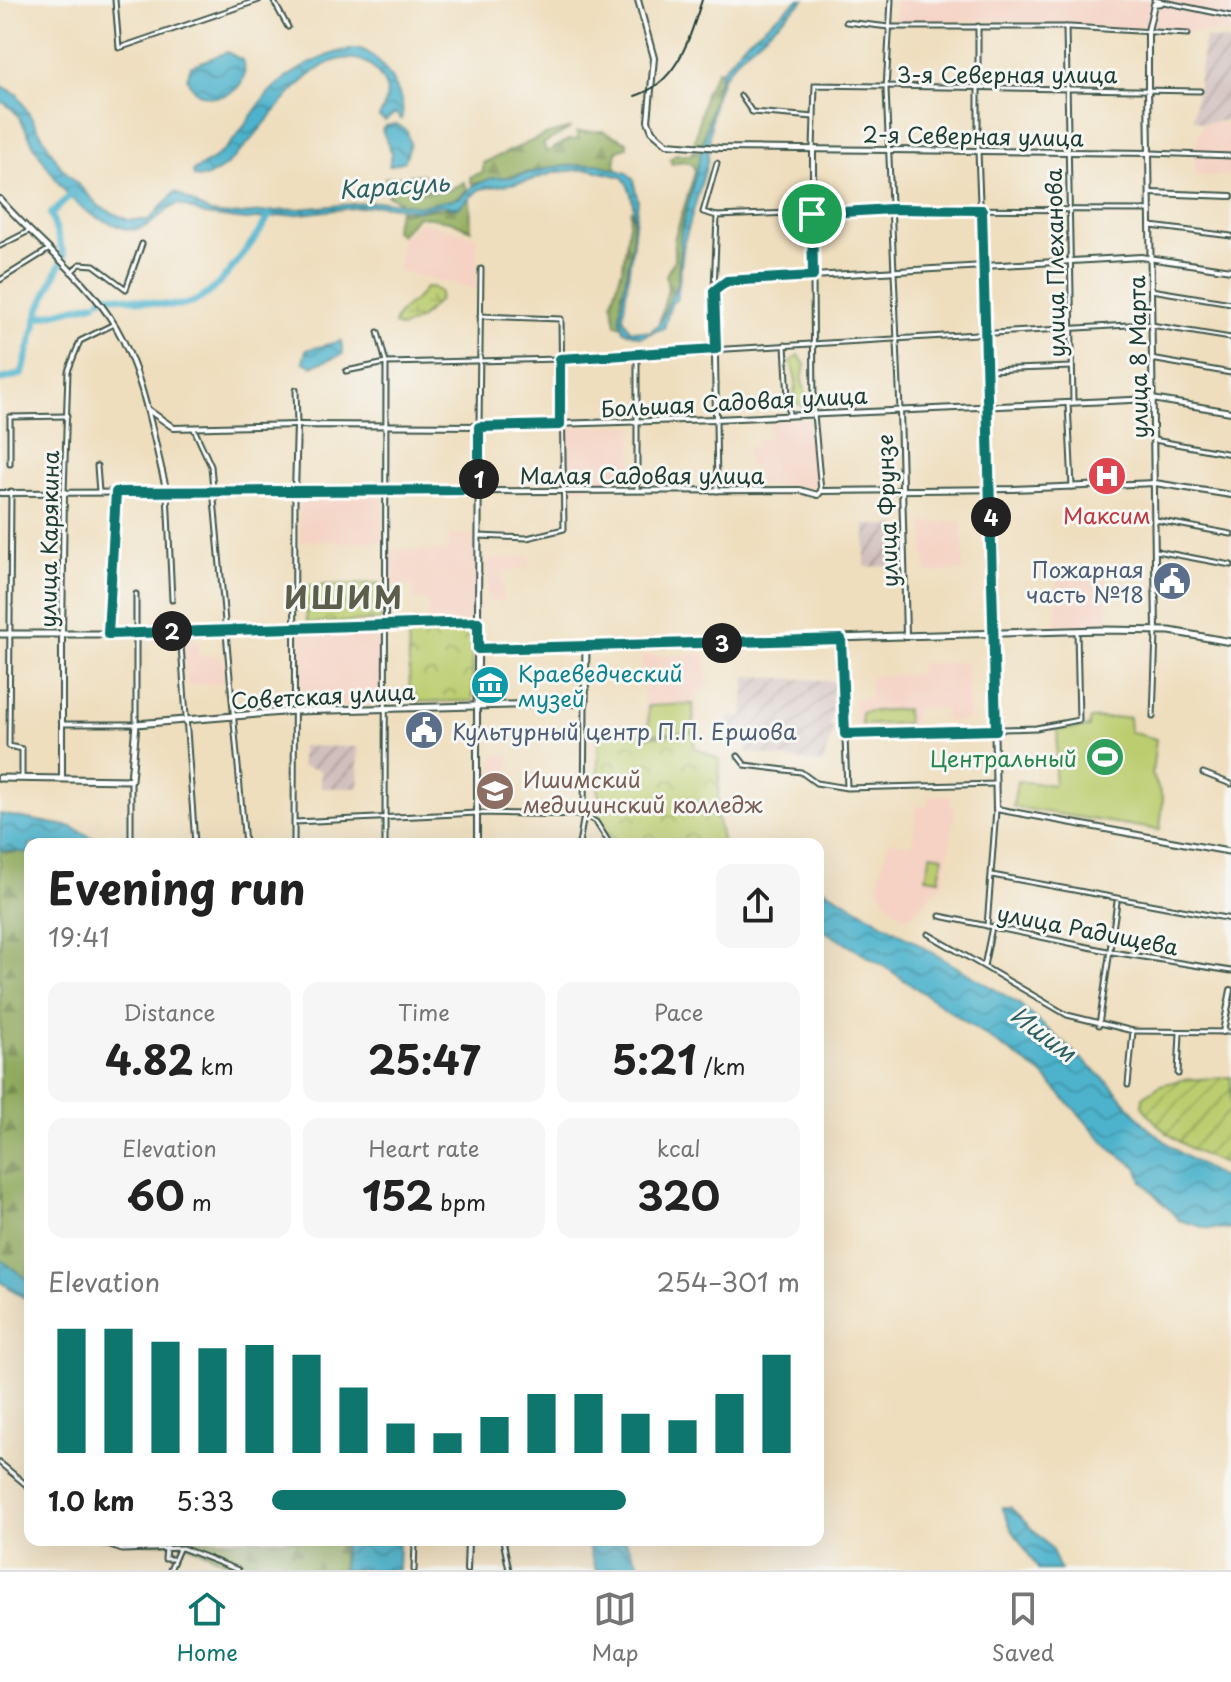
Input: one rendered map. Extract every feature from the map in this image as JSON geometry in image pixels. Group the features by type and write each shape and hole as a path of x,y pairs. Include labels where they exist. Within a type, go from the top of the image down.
{"main road":[{"path":"0,634 108,634 478,622 477,705"},
{"path":"478,649 1156,630 1231,642"},
{"path":"585,703 586,647"},
{"name":"Советская улица","path":"136,724 295,711 585,703"},
{"path":"0,778 131,780 136,724"}],"street":[{"path":"115,0 119,48 259,0"},
{"path":"273,0 288,27"},
{"name":"2-я Северная улица","path":"638,0 654,58 648,121 652,131 667,144 715,148 1231,156"},
{"name":"улица Фрунзе","path":"891,0 886,89 887,150 907,637"},
{"path":"1155,2 1231,16"},
{"name":"улица 8 Марта","path":"1153,717 1156,520 1150,324 1148,31 1155,2"},
{"path":"846,22 889,27 1066,27 1188,34"},
{"path":"978,26 978,151 988,370 996,730 996,809 990,927 984,966"},
{"name":"улица Плеханова","path":"1066,27 1072,487"},
{"name":"3-я Северная улица","path":"814,117 815,85 886,89 1200,91"},
{"path":"741,96 752,112 814,117 814,414 821,491"},
{"path":"717,163 703,212 717,216 891,209 1150,210"},
{"path":"1150,193 1231,196"},
{"path":"0,199 71,272 114,324 147,409 167,492 172,600"},
{"path":"717,216 714,291 717,491"},
{"path":"1151,226 1231,236"},
{"path":"0,246 29,231"},
{"path":"71,272 80,264 94,265 126,289 142,244"},
{"path":"0,280 48,249"},
{"path":"714,291 727,281 1070,260 1151,257 1231,270"},
{"path":"478,622 481,269"},
{"path":"1151,290 1231,303"},
{"path":"479,536 527,538 564,529 560,425 561,319 480,316"},
{"name":"улица Карякина","path":"62,779 68,371 80,341 114,324"},
{"path":"346,371 386,363 560,359 1150,324 1231,338"},
{"path":"378,332 386,363 388,426 385,838"},
{"path":"785,345 789,416"},
{"path":"637,354 637,490"},
{"path":"1151,359 1231,373"},
{"path":"988,370 1072,367"},
{"path":"294,838 296,390"},
{"name":"Большая Садовая улица","path":"147,409 174,428 560,425 1152,399 1231,412"},
{"path":"10,464 10,417 67,416"},
{"path":"193,428 211,466 245,838"},
{"path":"1154,440 1231,454"},
{"path":"97,466 99,492"},
{"name":"Малая Садовая улица","path":"0,493 800,490 818,495 821,491 990,490 1155,483 1231,495"},
{"path":"11,492 9,746 22,749 22,778"},
{"path":"108,634 116,492"},
{"path":"1156,520 1231,534"},
{"path":"1156,551 1231,565"},
{"path":"136,594 136,724"},
{"path":"180,631 195,838"},
{"path":"845,734 996,730 1058,726 1079,720 1077,631"},
{"path":"841,639 847,788"},
{"path":"580,838 584,815 585,703"},
{"path":"477,705 477,838"},
{"name":"Советская улица","path":"62,724 136,724"},
{"path":"738,756 745,765 801,772 816,783 847,788 996,784"},
{"path":"1203,773 1231,784"},
{"path":"131,780 131,838"},
{"path":"996,809 1231,852"},
{"path":"295,822 477,813 584,815 596,822 606,838"},
{"path":"992,875 1118,901 1231,919"},
{"path":"1099,1025 1118,901"},
{"name":"улица Радищева","path":"940,916 1110,951 1231,971"},
{"path":"928,934 1067,1015 1133,1031 1231,1032"},
{"path":"1223,1032 1231,990"},
{"path":"1128,1085 1133,1031"},
{"path":"1178,1074 1180,1033"},
{"path":"0,1463 24,1483"},
{"path":"110,1546 122,1550 182,1548 238,1570"},
{"path":"414,1570 415,1546"},
{"path":"467,1570 468,1546"},
{"path":"504,1546 509,1570"},
{"path":"166,1548 165,1559 174,1559"},
{"path":"170,1570 182,1548"}],"shaded area":[{"path":"896,0 1231,0 1231,34 983,20 894,24"},
{"path":"1205,38 1231,41 1231,120 1202,123 1193,119"},
{"path":"1202,123 1231,123 1231,176 1195,176 1195,147"},
{"path":"420,222 477,237 477,289 397,271 402,239"},
{"path":"810,419 817,486 757,486 756,468 748,468 746,447 757,447 757,439 769,438 769,421"},
{"path":"633,425 632,487 565,488 563,427"},
{"path":"300,496 383,497 383,542 300,541"},
{"path":"962,521 964,571 926,573 923,523"},
{"path":"865,525 897,526 897,566 865,567"},
{"path":"450,535 476,535 475,621 428,622 428,600 413,600 413,586 389,586 389,550 449,550"},
{"path":"530,555 529,567 503,572 503,601 488,601 486,560"},
{"path":"1106,568 1109,628 1057,629 1057,569"},
{"path":"380,629 382,705 302,707 302,630"},
{"path":"198,640 199,656 222,655 224,683 187,686 183,641"},
{"path":"705,654 707,690 696,691 695,732 647,737 640,656"},
{"path":"967,662 969,720 946,721 945,708 915,709 914,723 854,725 853,699 870,698 870,676 919,674 919,664"},
{"path":"746,676 834,681 830,726 834,727 823,764 746,752 746,744 740,743 727,728 729,716 743,717"},
{"path":"301,746 357,747 359,788 321,788 320,770 301,766"},
{"name":"Ишимский медицинский колледж","path":"494,755 510,755 509,810 482,810 480,771 494,771"},
{"path":"928,796 951,796 951,806 956,807 944,881 911,916 903,916 891,907 877,887 889,841 909,845 913,841 916,805 928,805"}],"green space":[{"path":"717,70 721,71 702,144 694,145 705,93"},
{"path":"571,128 543,144 547,152 568,140 579,139 576,132 603,131 627,142 627,147 617,150 615,165 619,172 598,164 553,167 472,184 470,177 483,172 483,163 545,135"},
{"path":"693,151 702,152 681,232 678,281 658,327 668,289 666,275 674,261 674,240 695,172 692,164 682,161 672,164 670,159 676,154 691,155"},
{"path":"423,174 425,184 420,188 449,190 464,182 467,189 456,198 429,206 411,206 387,195 385,178"},
{"path":"470,198 471,230 450,221 418,216 400,235 394,229 399,210 458,208"},
{"path":"631,209 633,238 622,297 622,326 616,324 612,302 623,266"},
{"path":"432,287 440,292 439,300 420,319 402,328 394,325 396,318 425,288"},
{"path":"799,355 805,365 802,380 808,401 803,407 793,401 796,381 791,361"},
{"path":"380,583 381,621 307,623 305,586"},
{"path":"472,627 473,701 410,702 408,628"},
{"path":"693,704 694,732 649,734 648,706"},
{"path":"906,709 907,723 862,725 861,712"},
{"name":"Центральный","path":"1129,717 1130,732 1156,739 1152,774 1163,799 1160,830 1013,807 1017,781 1054,785 1058,730 1089,727 1090,719"},
{"path":"695,732 694,747 720,760 717,817 722,838 611,838 598,821 598,733 645,733 646,737"},
{"path":"0,850 24,852 24,1277 0,1259"},
{"path":"931,854 943,856 939,879 926,877"},
{"path":"1231,1077 1231,1166 1182,1143 1150,1117 1142,1106 1143,1097 1161,1085 1181,1080"},
{"path":"192,1546 341,1546 343,1570 243,1570"}],"water":[{"path":"798,0 804,0 739,57 722,78 713,105 707,163 684,243 677,299 671,304 664,328 641,337 624,331 620,317 633,225 630,190 622,177 589,169 556,172 528,181 480,189 458,208 442,205 418,210 380,205 246,220 205,215 179,204 144,227 130,230 96,217 75,202 50,171 18,115 0,101 0,85 17,94 61,167 100,207 128,220 149,220 175,192 211,213 231,215 385,201 419,206 460,198 473,186 492,178 514,177 553,167 598,164 627,173 633,179 638,201 623,317 630,330 650,332 660,323 678,281 681,232 721,71 745,42"},
{"path":"360,49 376,59 391,79 401,101 401,119 395,113 385,121 379,117 386,102 386,89 381,77 369,64 344,59 321,68 298,86 233,159 213,174 194,177 193,171 227,147 266,96 284,80 323,57"},
{"path":"227,52 242,60 244,72 234,90 214,97 193,89 187,78 191,66"},
{"path":"397,124 407,131 410,143 405,161 389,166 392,153 382,130 385,126"},
{"path":"341,341 343,354 312,366 303,362 306,350"},
{"path":"0,814 72,827 93,838 24,838 24,852 0,850"},
{"name":"Ишим","path":"824,889 1018,1003 1111,1085 1148,1128 1180,1153 1231,1183 1231,1229 1206,1228 1179,1220 1142,1181 1137,1167 1112,1150 1042,1074 888,969 824,931"},
{"path":"0,1259 24,1277 24,1298 0,1281"},
{"path":"1002,1507 1010,1507 1051,1548 1060,1570 1039,1570 1011,1528"},
{"path":"344,1546 399,1546 398,1570 343,1570"},
{"path":"588,1546 629,1546 643,1570 596,1570"}],"waterway":[{"path":"0,380 22,374 40,308 64,256 51,214 73,193"},
{"path":"101,299 106,295 176,305 203,297 233,267 269,215"},
{"path":"37,318 95,303"}],"railway":[{"path":"635,96 650,90 672,70 680,58 702,0"}],"place":[{"name":"Максим","path":"1107,476"},
{"name":"Пожарная часть №18","path":"1172,581"},
{"name":"Краеведческий музей","path":"490,685"},
{"name":"Культурный центр П.П. Ершова","path":"424,730"},
{"name":"Центральный","path":"1105,757"},
{"name":"Ишимский медицинский колледж","path":"495,791"}],"district":[{"name":"ИШИМ","path":"344,596"}],"route":[{"path":"891,209 982,210 996,730 845,734 841,639 478,649 478,622 108,634 116,492 479,490 479,427 560,425 560,359 716,349 714,291 717,286 727,281 813,276 812,214 891,209"}],"water label":[{"name":"Карасуль","path":"394,185"}]}
